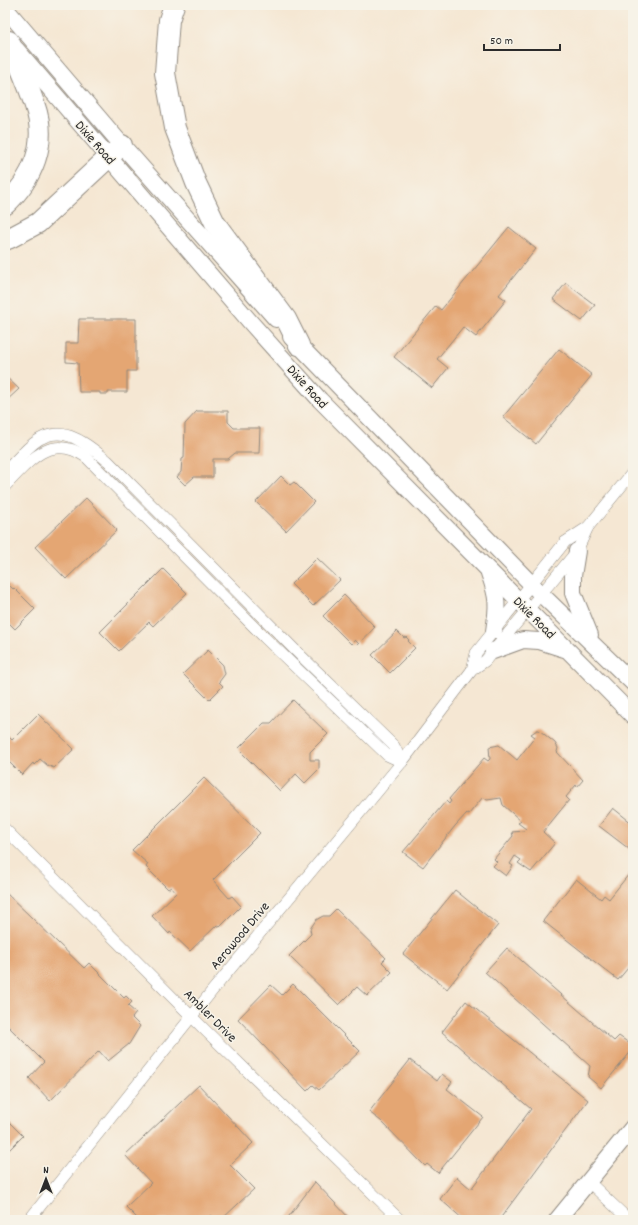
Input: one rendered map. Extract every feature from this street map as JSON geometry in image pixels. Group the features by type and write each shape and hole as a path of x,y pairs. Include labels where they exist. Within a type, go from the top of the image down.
{"highway":[{"path":"174,5 169,20 165,73 175,128 196,183 215,223 286,320 299,345"},
{"path":"5,205 28,179 36,157 40,133 36,107 7,38"},
{"path":"5,240 38,223 116,151"}],"main road":[{"name":"Dixie Road","path":"7,10 116,151 320,400 633,716"},
{"name":"Dixie Road","path":"7,38 299,345 536,589 596,645 633,683"},
{"path":"577,552 573,576 573,593 583,621 596,645"},
{"path":"487,568 496,594 498,609 494,631"},
{"path":"493,651 523,640 540,641 567,650"},
{"path":"557,1220 633,1126"}],"street":[{"path":"5,472 33,444 44,438 55,435 68,435 84,443 108,462 296,651 394,746 402,762"},
{"path":"5,486 33,458 45,450 54,448 69,449 86,457 264,637 352,723 387,755 402,762"},
{"name":"Aerowood Drive","path":"472,670 476,653 494,631 522,605 536,589 577,552 588,527 633,472"},
{"name":"Aerowood Drive","path":"536,589 565,542 588,527"},
{"name":"Aerowood Drive","path":"29,1220 191,1016 402,762 472,670 485,661 522,605"},
{"name":"Ambler Drive","path":"5,829 191,1016 400,1220"},
{"path":"588,1181 629,1220"}],"building":[{"path":"509,227 536,249 499,295 506,300 476,337 463,327 437,359 448,368 432,388 394,357 436,306 441,310"},
{"path":"566,283 595,305 582,321 553,299"},
{"path":"79,319 136,319 136,371 127,371 127,392 108,392 108,394 100,394 100,392 79,392 78,363 66,362 66,343 78,343"},
{"path":"559,349 592,375 536,444 503,417"},
{"path":"5,376 19,389 5,402"},
{"path":"197,411 228,411 228,422 234,428 260,428 259,453 235,453 228,459 213,459 213,477 194,477 185,485 177,477 181,472 182,459 184,458 185,424"},
{"path":"281,476 290,485 294,482 314,502 286,531 256,502"},
{"path":"86,498 117,530 66,579 35,547"},
{"path":"317,558 340,580 313,606 291,584"},
{"path":"163,569 187,593 153,626 149,622 119,651 100,632"},
{"path":"5,581 35,609 15,629 5,619"},
{"path":"344,595 375,627 359,644 355,640 351,644 323,616"},
{"path":"397,631 404,638 406,637 415,648 390,673 372,655"},
{"path":"208,650 223,665 225,674 219,682 223,686 209,700 183,674"},
{"path":"293,700 328,734 310,752 310,760 319,760 319,769 305,783 296,774 280,791 238,749 264,723 271,723"},
{"path":"38,714 74,749 54,768 47,765 40,759 34,765 33,763 22,775 5,758 5,733 12,740"},
{"path":"537,730 555,743 558,748 557,752 583,780 577,787 576,785 566,797 569,800 543,832 555,843 531,872 518,863 521,860 515,856 510,864 513,866 506,876 493,866 497,862 494,859 513,836 512,832 524,831 526,829 518,823 521,821 503,805 501,798 487,800 483,797 469,814 467,813 455,826 423,867 403,852 446,801 449,804 451,801 449,799 484,758 488,761 490,759 489,747 499,745 517,760 535,737 531,734"},
{"path":"204,778 260,833 213,880 229,898 232,896 241,906 220,927 217,925 190,951 170,932 169,934 152,916 176,893 171,887 168,889 146,867 148,864 132,850"},
{"path":"613,808 633,824 633,852 599,826"},
{"path":"633,869 633,962 618,980 543,921 576,879 601,899 604,895 609,899"},
{"path":"455,890 498,925 447,989 403,954"},
{"path":"5,892 84,968 89,963 124,998 126,996 132,1002 128,1006 136,1013 132,1018 140,1026 129,1044 108,1061 99,1051 50,1101 29,1078 44,1062 5,1023"},
{"path":"336,909 386,958 382,962 392,972 367,996 357,987 339,1005 289,956 311,934 310,929 316,920 323,916 329,916"},
{"path":"507,948 614,1041 619,1036 633,1046 633,1049 601,1088 588,1077 590,1066 485,972"},
{"path":"293,984 360,1051 319,1090 313,1085 307,1091 238,1019 271,985 282,995"},
{"path":"466,1001 588,1100 499,1220 464,1220 440,1199 457,1177 471,1189 531,1109 442,1032"},
{"path":"410,1060 437,1081 442,1074 452,1082 447,1089 483,1117 438,1173 427,1164 425,1166 381,1121 369,1112"},
{"path":"199,1085 253,1143 230,1165 254,1189 221,1220 216,1220 211,1215 206,1220 139,1220 126,1207 151,1183 125,1155"},
{"path":"5,1118 23,1136 5,1154"},
{"path":"315,1182 351,1220 286,1220"}]}
